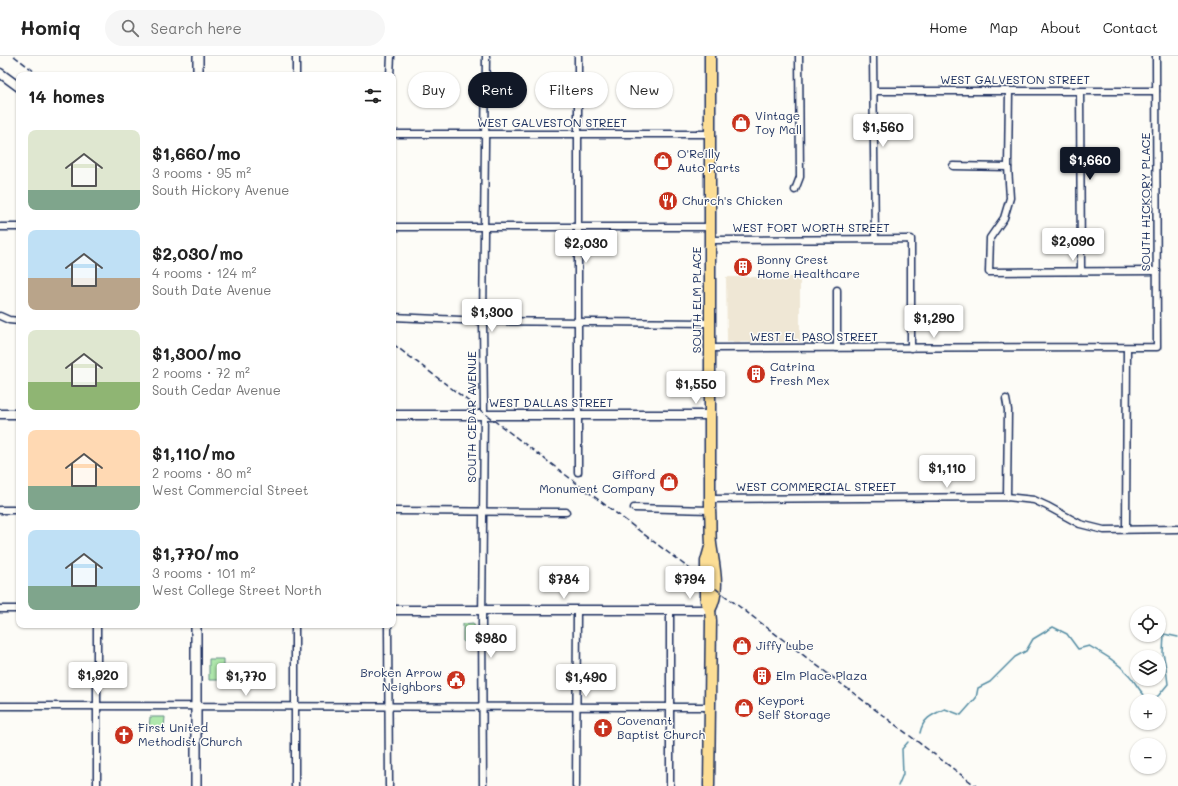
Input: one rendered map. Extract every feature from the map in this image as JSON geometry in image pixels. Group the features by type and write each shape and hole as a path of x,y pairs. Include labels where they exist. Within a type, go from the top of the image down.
{"main road":[{"path":"198,56 198,72"},
{"name":"SOUTH ELM PLACE","path":"709,786 710,610 716,601 715,567 711,544 710,510 710,56"},
{"path":"196,628 196,786"}],"street":[{"path":"296,56 296,72"},
{"path":"390,72 391,56"},
{"name":"SOUTH CEDAR AVENUE","path":"482,786 482,610 484,512 483,321 486,56"},
{"path":"578,56 578,472"},
{"path":"795,190 800,177 800,56"},
{"path":"873,56 875,239"},
{"name":"SOUTH HICKORY PLACE","path":"1156,56 1157,347"},
{"path":"0,75 16,85"},
{"name":"WEST GALVESTON STREET","path":"874,91 1156,91"},
{"path":"1009,92 1008,167 1010,198 1004,218 990,238 989,272 1157,271"},
{"path":"1080,92 1081,271"},
{"name":"WEST GALVESTON STREET","path":"396,134 711,134"},
{"path":"953,166 1008,167"},
{"path":"0,227 16,227"},
{"path":"396,228 710,228"},
{"name":"WEST FORT WORTH STREET","path":"710,240 911,239 911,348"},
{"path":"836,290 836,348"},
{"path":"0,316 9,320 16,321"},
{"path":"396,317 483,321 710,323"},
{"name":"WEST EL PASO STREET","path":"710,348 1157,347"},
{"path":"1126,530 1127,348"},
{"path":"1006,399 1008,410 1008,497"},
{"path":"0,414 16,414"},
{"name":"WEST DALLAS STREET","path":"396,415 710,416"},
{"name":"WEST COMMERCIAL STREET","path":"710,499 1008,497 1034,500 1080,524 1092,528 1104,530 1178,530"},
{"path":"634,508 710,510"},
{"path":"0,510 16,510"},
{"path":"396,511 566,512"},
{"path":"0,609 16,609"},
{"path":"396,610 710,610"},
{"path":"576,786 577,610"},
{"path":"670,610 670,786"},
{"path":"97,628 97,786"},
{"path":"295,628 295,786"},
{"path":"388,628 389,786"},
{"path":"0,706 710,707"}],"shaded area":[{"path":"726,277 800,277 800,342 727,342"}],"green space":[{"path":"473,623 475,627 475,645 468,645 463,641 463,624"},
{"path":"209,659 224,659 224,672 238,671 238,680 209,680"},
{"path":"150,717 165,717 164,729 149,729"}],"waterway":[{"path":"920,733 926,720 932,715 945,709 961,715 976,698 978,688 990,682 1015,657 1026,651 1033,639 1053,627 1067,634 1078,649 1089,646 1115,662 1129,675 1143,694"},
{"path":"1160,694 1168,684 1163,653 1164,634 1178,637"},
{"path":"898,786 903,774 902,749 908,742"}],"railway":[{"path":"14,56 35,72"},
{"path":"396,346 976,786"}],"place":[{"name":"Vintage Toy Mall","path":"741,123"},
{"name":"O'Reilly Auto Parts","path":"663,161"},
{"name":"Church's Chicken","path":"668,201"},
{"name":"Bonny Crest Home Healthcare","path":"743,267"},
{"name":"Catrina Fresh Mex","path":"756,374"},
{"name":"Gifford Monument Company","path":"669,482"},
{"name":"Jiffy Lube","path":"742,646"},
{"name":"Elm Place Plaza","path":"762,676"},
{"name":"Broken Arrow Neighbors","path":"456,680"},
{"name":"Keyport Self Storage","path":"744,708"},
{"name":"Covenant Baptist Church","path":"603,728"},
{"name":"First United Methodist Church","path":"124,735"}]}
